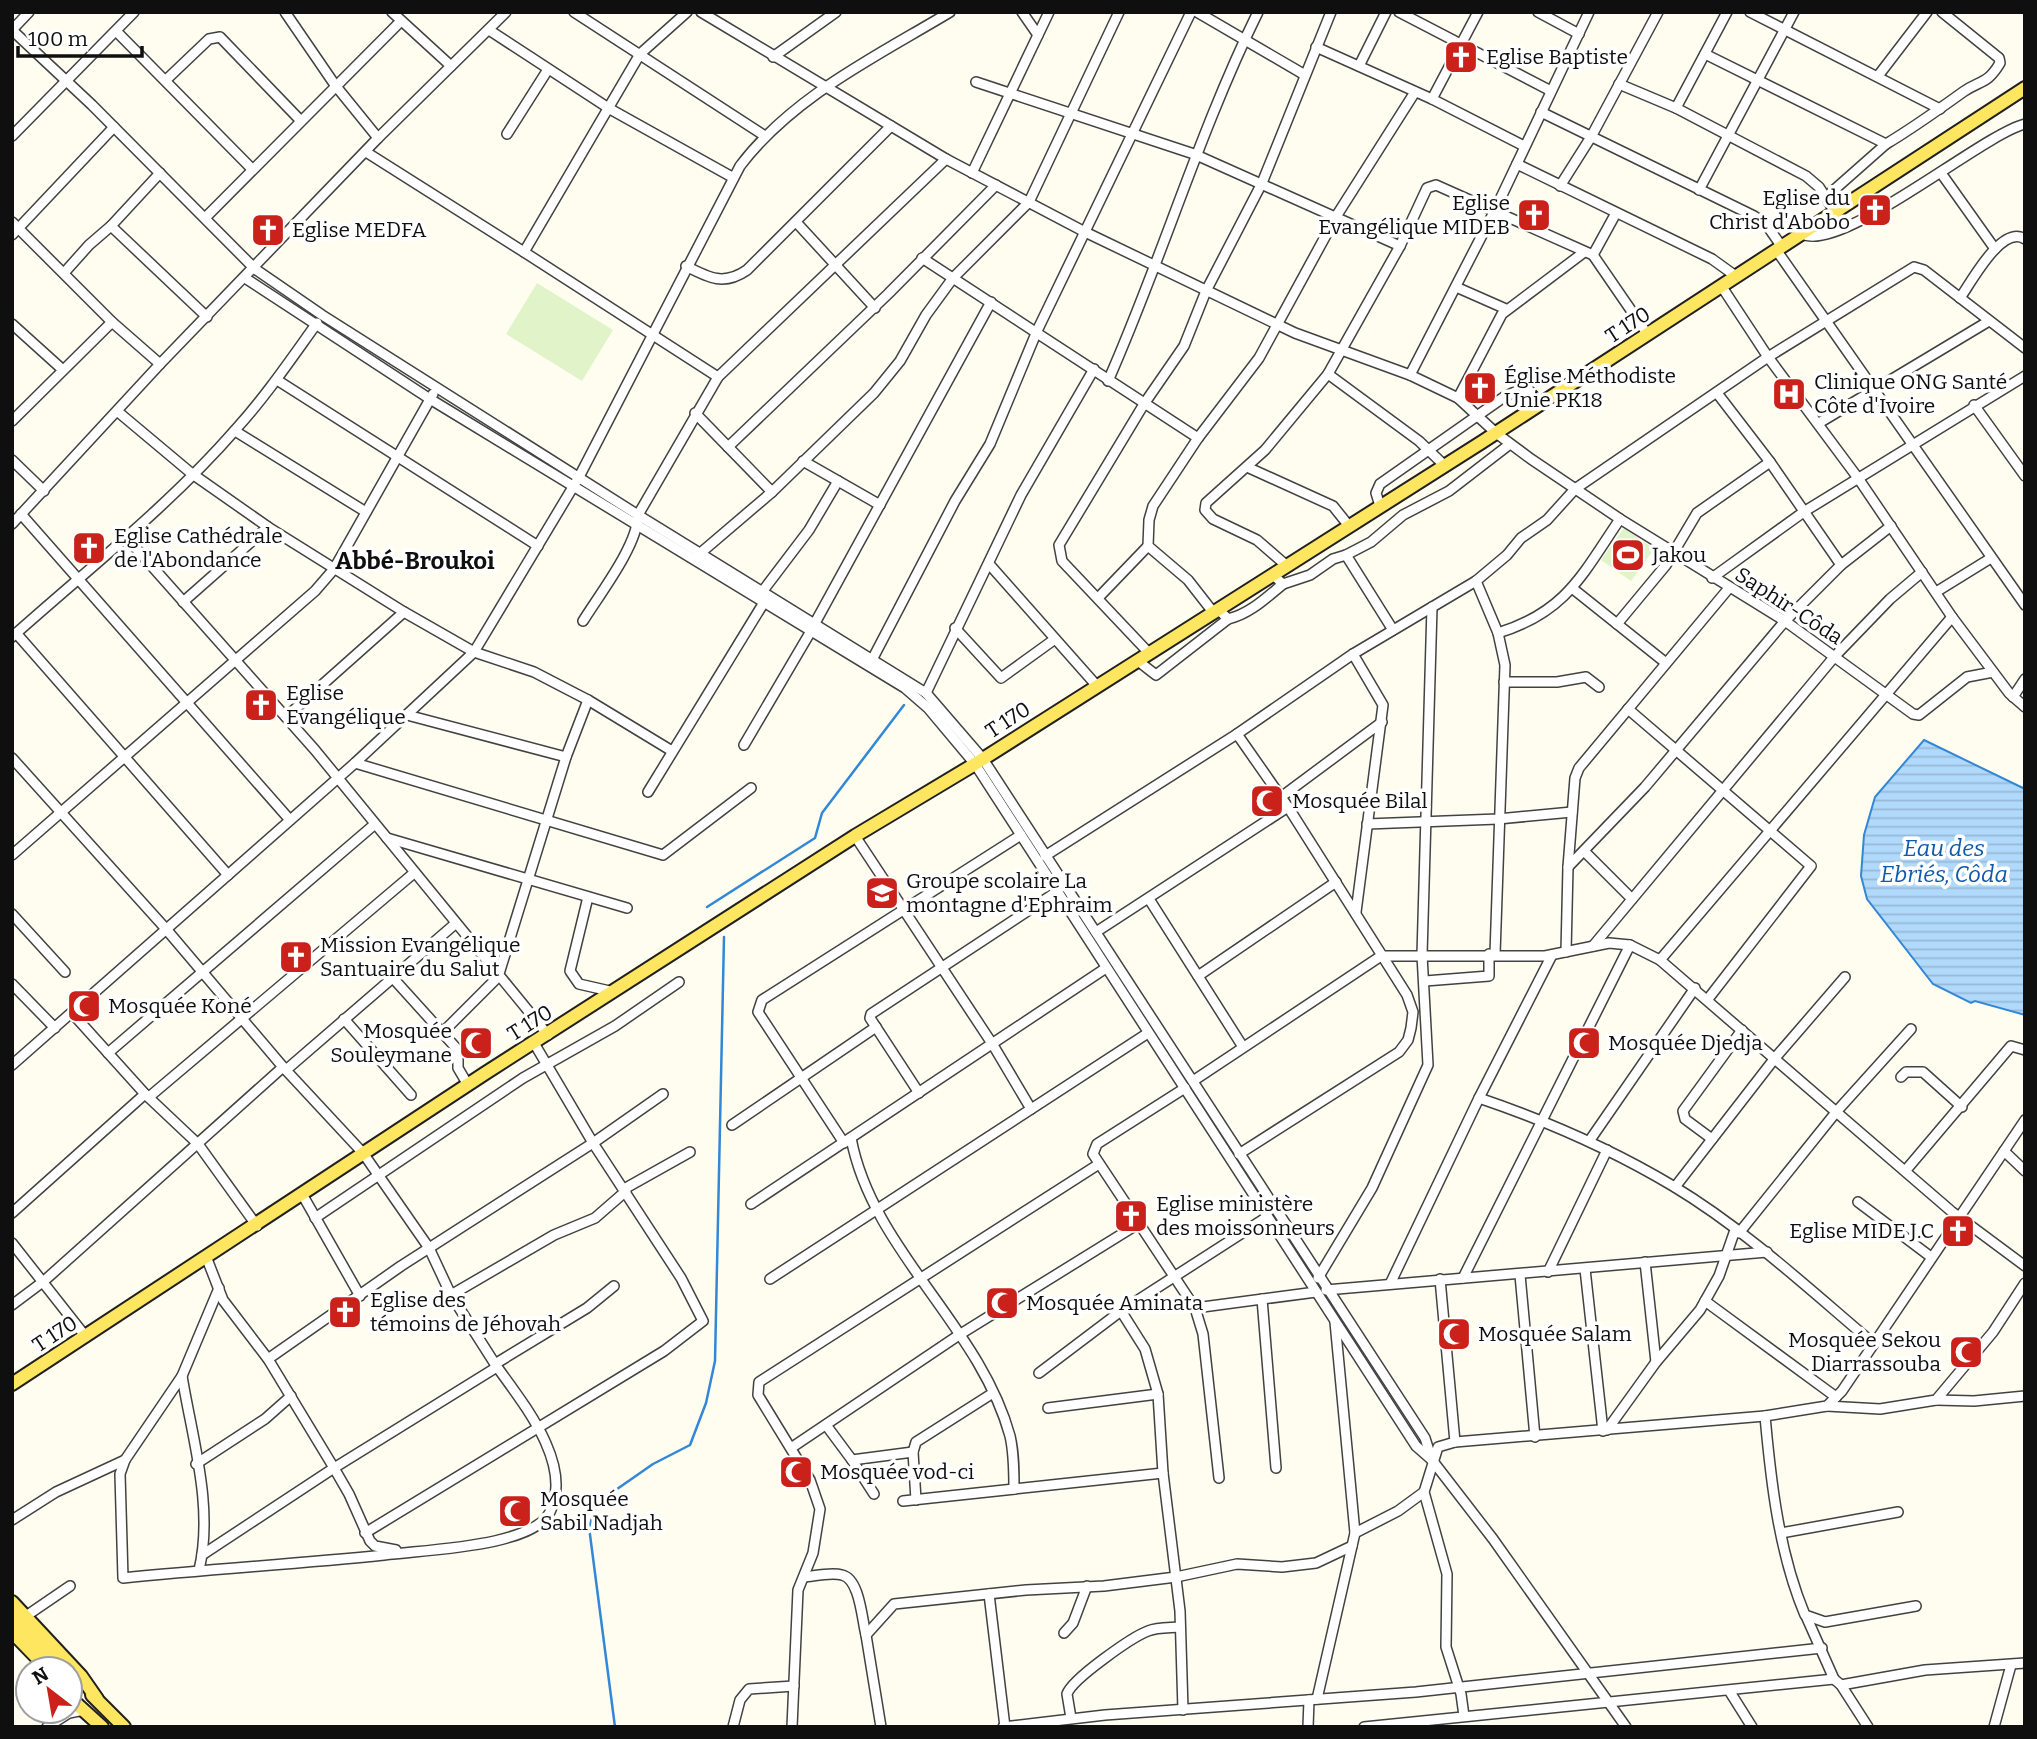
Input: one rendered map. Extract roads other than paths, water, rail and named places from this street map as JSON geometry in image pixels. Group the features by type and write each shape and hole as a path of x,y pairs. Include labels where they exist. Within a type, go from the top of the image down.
{"main road":[{"name":"T 170","path":"12,1384 257,1226 468,1085 855,836 1097,687 1445,466 2025,88"},
{"path":"12,1602 124,1727"},
{"path":"12,1617 49,1655"},
{"path":"12,1632 34,1655"},
{"path":"84,1688 97,1699"},
{"path":"85,1710 102,1727"}],"street":[{"path":"29,12 12,30 114,127 255,269 638,515 763,604 873,657 926,693 979,761 1096,932 1267,1217 1424,1438 1432,1460"},
{"path":"13,133 134,12"},
{"path":"285,12 335,85 379,138"},
{"path":"392,12 451,66"},
{"path":"574,12 765,136"},
{"path":"524,252 640,54 687,12"},
{"name":"Saphir-Côda","path":"701,12 946,159 1085,232 1276,323 1342,351 1410,375 1458,398 1510,444 1674,554 1785,621 1913,714 1919,715 1960,681 1993,672"},
{"path":"773,57 836,12"},
{"path":"12,1065 355,763 474,652 579,477 732,177 765,136 826,87 950,12"},
{"path":"1022,12 1038,35"},
{"path":"972,173 1049,12"},
{"path":"697,557 772,492 892,371 926,315 953,278 1029,202 1119,12"},
{"path":"873,657 949,513 990,444 1037,331 1191,12"},
{"path":"1197,12 1304,75"},
{"path":"1108,381 1156,267 1194,154 1258,12"},
{"path":"1331,12 1262,183 1206,291 1184,345 1144,404 1059,545 1062,562 1098,598 1156,675 1228,619 1255,607 1283,584 1310,575 1333,559 1371,542 1403,514 1449,491 1510,444"},
{"path":"1359,66 1386,12"},
{"path":"1399,12 1551,91"},
{"path":"1432,99 1478,12"},
{"path":"1538,12 1579,34"},
{"path":"1410,375 1495,210 1589,12"},
{"path":"1560,186 1591,137 1658,12"},
{"path":"1676,108 1727,12"},
{"path":"1750,12 1940,109"},
{"path":"1699,190 1794,12"},
{"path":"1878,76 1927,12"},
{"path":"1826,197 1886,144 1963,91 1984,82 2001,60 1942,12"},
{"path":"12,524 160,364 255,269 379,138 489,30 500,14"},
{"path":"205,218 401,21"},
{"path":"489,30 547,71 732,177"},
{"path":"116,31 252,169"},
{"path":"166,80 209,39 219,37 301,121"},
{"path":"1316,47 1432,99 1524,146"},
{"path":"1705,54 1886,144"},
{"path":"507,134 547,71"},
{"path":"976,82 1072,116 1194,154 1337,215 1399,246"},
{"path":"1619,84 1676,108 1814,181 1835,212"},
{"path":"1098,598 1148,546 1149,520 1153,506 1198,438 1254,365 1337,215 1415,92"},
{"path":"1541,112 1766,224 1826,320 2025,605"},
{"path":"1802,234 1819,237 1892,204 2025,124"},
{"path":"686,266 709,278 734,279 796,222 891,126"},
{"path":"114,127 14,229 160,364"},
{"path":"366,152 652,332 718,377"},
{"path":"583,621 638,526 638,515 718,377 946,159"},
{"path":"1517,164 1712,259 1737,277"},
{"path":"64,273 160,173"},
{"path":"1941,173 1995,249"},
{"path":"728,447 875,308 996,185"},
{"path":"1287,566 1257,540 1213,519 1205,510 1206,503 1247,467 1298,413 1328,374 1430,185 1495,210 1588,254 1648,335"},
{"path":"1458,398 1506,309 1588,254 1616,213"},
{"path":"796,222 875,308"},
{"path":"111,226 207,317"},
{"path":"1959,298 1995,249 2009,235 2018,234 2025,239"},
{"path":"922,258 1198,438"},
{"path":"1045,856 1237,734 1353,654 1476,581 1501,561 1521,538 1547,520 1575,489 1769,357 1914,267 1924,270 2025,348"},
{"path":"245,278 430,399 573,487 638,526 762,592 905,688 979,761 1021,835 1148,1033 1239,1154 1318,1278 1335,1320 1416,1446 1432,1460 1589,1671 1626,1727"},
{"path":"1456,287 1506,309"},
{"path":"1722,287 1769,357 1858,478 1952,617 2013,697 2025,707"},
{"path":"744,745 813,627 991,303"},
{"path":"228,875 125,756 14,635 126,537 235,431 323,315"},
{"path":"1819,423 1989,321"},
{"path":"12,421 112,322"},
{"path":"14,329 62,370"},
{"path":"926,693 955,628 1034,471 1094,369"},
{"path":"1328,374 1445,466"},
{"path":"1712,578 1805,511 2025,376"},
{"path":"276,380 538,546"},
{"path":"12,855 315,591 334,569 396,455 437,388"},
{"path":"1380,506 1376,493 1380,484 1430,452 1453,432 1479,415 1519,390 1528,389 1541,404"},
{"path":"1717,393 1770,462 1841,565"},
{"path":"1974,405 2025,476"},
{"path":"117,411 191,473 268,527 404,612 474,652 534,673 588,700 672,751"},
{"path":"695,413 772,492"},
{"path":"235,431 366,512"},
{"path":"12,460 44,491"},
{"path":"803,461 880,505"},
{"path":"1617,624 1674,554 1697,513 1770,462"},
{"path":"1247,467 1333,506 1349,526"},
{"path":"762,592 809,530 838,481"},
{"path":"21,514 290,820"},
{"path":"1498,633 1538,618 1557,605 1572,589 1620,519"},
{"path":"1568,867 1612,824 1785,621 1841,565 1891,526"},
{"path":"183,602 268,527"},
{"path":"126,537 338,777 548,1035"},
{"path":"1148,546 1228,619"},
{"path":"1346,555 1393,630"},
{"path":"1936,593 1991,558"},
{"path":"989,564 1097,687"},
{"path":"1593,946 1835,656 1890,599 1923,572"},
{"path":"1273,575 1283,584"},
{"path":"1425,981 1489,976 1492,954 1503,653 1498,633 1476,581"},
{"path":"1566,952 1568,867 1579,768 1729,588"},
{"path":"1572,589 1666,663"},
{"path":"648,792 763,604"},
{"path":"1318,1278 1372,1188 1426,1073 1430,1052 1422,955 1432,607"},
{"path":"286,717 404,612"},
{"path":"1660,960 1952,617"},
{"path":"955,628 1001,678 1055,639"},
{"path":"1353,654 1381,698 1382,722 1356,912"},
{"path":"1504,682 1557,681 1586,677 1599,687"},
{"path":"2013,697 2025,679"},
{"path":"443,1031 498,976 566,758 588,700"},
{"path":"1628,709 1811,866 1708,999"},
{"path":"407,715 566,758"},
{"path":"1281,797 1382,722"},
{"path":"1237,734 1356,912 1407,995 1413,1012 1408,1040 1399,1052 1239,1154"},
{"path":"12,758 166,929 284,1069 363,1153 429,1248 451,1294 496,1366 540,1427 551,1460 555,1491 550,1514 536,1527 495,1541 409,1552 123,1578 118,1491 125,1460 182,1376 219,1288"},
{"path":"355,763 663,855 751,788"},
{"path":"1096,932 1288,807"},
{"path":"1367,824 1498,819 1572,812"},
{"path":"108,1053 374,824"},
{"path":"1014,1489 1010,1434 993,1393 959,1335 876,1207 858,1170 848,1141 801,1077 758,1012 758,1006 762,1000 1021,835"},
{"path":"855,836 993,1045 1031,1109"},
{"path":"386,838 627,908"},
{"path":"1584,850 1632,899"},
{"path":"12,1213 147,1096 243,1020 414,873"},
{"path":"1198,976 1336,882"},
{"path":"919,1093 870,1018 873,1010 1058,891"},
{"path":"588,897 570,971 579,984 615,992"},
{"path":"1149,899 1242,1047"},
{"path":"12,915 65,972"},
{"path":"12,1305 44,1281 284,1069 455,924"},
{"path":"1219,1478 1203,1334 1195,1308 1093,1154 1097,1144 1381,956 1552,955 1609,943 1630,945 1660,960 1695,988 1958,1216 2025,1266"},
{"path":"1463,1278 1630,945"},
{"path":"1391,1282 1479,1098 1552,955"},
{"path":"751,1204 1106,968"},
{"path":"1675,1187 1775,1058 1845,976"},
{"path":"393,977 458,1051 458,1068 468,1085"},
{"path":"315,1218 547,1065 615,1026 679,982"},
{"path":"12,984 55,1028"},
{"path":"1590,1140 1695,988"},
{"path":"72,1013 147,1096 198,1144 257,1226"},
{"path":"344,1019 411,1095"},
{"path":"733,1125 876,1027"},
{"path":"1605,1431 1705,1301 1719,1276 1737,1232 1837,1111 1911,1029"},
{"path":"1712,1139 1685,1119 1683,1111 1742,1030"},
{"path":"770,1279 876,1207 1148,1033"},
{"path":"365,1533 664,1351 703,1321 681,1278 593,1143 534,1043"},
{"path":"1906,1170 2011,1046 2025,1050"},
{"path":"1901,1077 1906,1072 1923,1072 1962,1107"},
{"path":"268,1359 429,1248 593,1143 663,1094"},
{"path":"1479,1098 1544,1120 1590,1140 1675,1187 1767,1252 1874,1344"},
{"path":"1827,1406 1874,1344 2025,1120"},
{"path":"1548,1272 1608,1150"},
{"path":"2004,1151 2025,1171"},
{"path":"451,1294 554,1235 594,1217 625,1190 690,1152"},
{"path":"792,1727 799,1590 813,1553 820,1508 810,1480 758,1395 759,1382 1098,1164"},
{"path":"302,1194 360,1296"},
{"path":"1858,1202 1931,1257"},
{"path":"1039,1373 1121,1311 1267,1217"},
{"path":"791,1448 959,1335 1138,1224"},
{"path":"12,1243 86,1337"},
{"path":"1195,1308 1391,1282 1520,1275 1767,1252"},
{"path":"206,1259 223,1300 268,1359 291,1396 349,1494 365,1533 375,1546 409,1552"},
{"path":"1645,1262 1656,1362"},
{"path":"1585,1269 1605,1431"},
{"path":"1520,1275 1535,1437"},
{"path":"1440,1279 1455,1441"},
{"path":"1936,1399 1993,1332 2025,1283"},
{"path":"202,1555 587,1308 614,1286"},
{"path":"1262,1299 1276,1468"},
{"path":"1705,1301 1836,1397"},
{"path":"1121,1311 1145,1349 1158,1394 1163,1473 1180,1627 1182,1710"},
{"path":"1308,1727 1355,1533 1335,1320"},
{"path":"182,1376 203,1511 199,1570"},
{"path":"916,1500 913,1452 916,1441 993,1393"},
{"path":"1048,1408 1158,1394"},
{"path":"196,1464 265,1419 291,1396"},
{"path":"1464,1716 1446,1647 1447,1574 1424,1493 1438,1447 1455,1441 1535,1437 1765,1416 1827,1406 1880,1409 1936,1399 1974,1401 2025,1396"},
{"path":"1765,1416 1770,1472 1792,1583 1838,1682 1868,1727"},
{"path":"826,1425 874,1494"},
{"path":"852,1460 913,1452"},
{"path":"12,1520 56,1492 125,1460"},
{"path":"903,1501 1163,1473"},
{"path":"1355,1533 1398,1511 1424,1493"},
{"path":"1781,1532 1898,1512"},
{"path":"866,1635 894,1604 1176,1577 1237,1564 1282,1567 1315,1563 1352,1546"},
{"path":"804,1577 841,1574 848,1577 854,1585 866,1635 881,1727"},
{"path":"28,1618 29,1614 70,1586"},
{"path":"1064,1633 1073,1623 1087,1586"},
{"path":"989,1594 1004,1727 1071,1718 1313,1700 1822,1648"},
{"path":"1805,1615 1825,1622 1916,1606"},
{"path":"1071,1718 1067,1694 1077,1681 1130,1640 1149,1630 1180,1627"},
{"path":"1364,1727 1838,1682 1925,1670 2025,1663"},
{"path":"1994,1727 2011,1665"},
{"path":"733,1727 740,1700 749,1689 794,1686"},
{"path":"1730,1692 1752,1727"},
{"path":"47,1727 69,1713 85,1710"},
{"path":"1515,1714 1516,1727"}],"water":[{"name":"Eau des Ebriés, Côda","path":"1924,740 2025,789 2025,1015 1975,1001 1971,1003 1933,984 1867,899 1861,876 1864,835 1875,797"}],"waterway":[{"path":"707,907 815,838 822,813 904,705"},
{"path":"615,1727 589,1527 597,1503 653,1464 690,1445 706,1403 715,1361 724,937"}],"place":[{"name":"Eglise Baptiste","path":"1461,57"},
{"name":"Eglise du Christ d'Abobo","path":"1875,210"},
{"name":"Eglise Evangélique MIDEB","path":"1534,215"},
{"name":"Eglise MEDFA","path":"268,230"},
{"name":"Église Méthodiste Unie PK18","path":"1480,388"},
{"name":"Clinique ONG Santé Côte d'Ivoire","path":"1789,394"},
{"name":"Eglise Cathédrale de l'Abondance","path":"89,548"},
{"name":"Jakou","path":"1628,555"},
{"name":"Eglise Evangélique","path":"261,705"},
{"name":"Mosquée Bilal","path":"1267,801"},
{"name":"Groupe scolaire La montagne d'Ephraim","path":"882,893"},
{"name":"Mission Evangélique Santuaire du Salut","path":"296,957"},
{"name":"Mosquée Koné","path":"84,1006"},
{"name":"Mosquée Souleymane","path":"476,1043"},
{"name":"Mosquée Djedja","path":"1584,1043"},
{"name":"Eglise ministère des moissonneurs","path":"1131,1216"},
{"name":"Eglise MIDE J.C","path":"1958,1231"},
{"name":"Mosquée Aminata","path":"1002,1303"},
{"name":"Eglise des témoins de Jéhovah","path":"345,1312"},
{"name":"Mosquée Salam","path":"1454,1334"},
{"name":"Mosquée Sekou Diarrassouba","path":"1966,1352"},
{"name":"Mosquée vod-ci","path":"796,1472"},
{"name":"Mosquée Sabil Nadjah","path":"515,1511"}],"district":[{"name":"Abbé-Broukoi","path":"415,561"}]}
